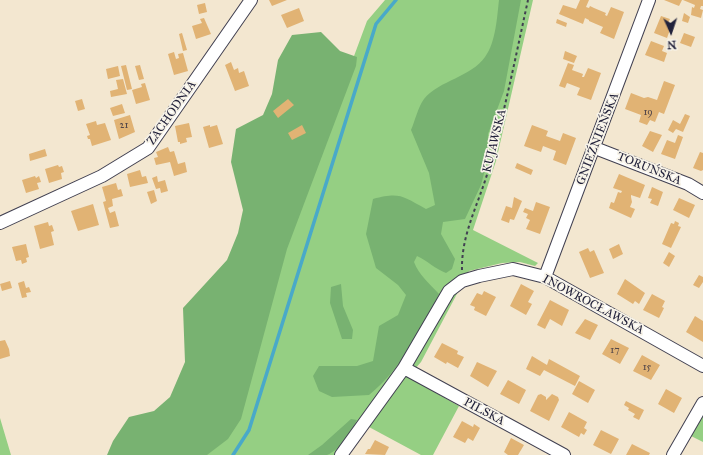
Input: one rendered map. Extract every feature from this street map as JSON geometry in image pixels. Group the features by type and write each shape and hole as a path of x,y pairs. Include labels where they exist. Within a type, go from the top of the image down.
{"street":[{"name":"ZACHODNIA","path":"0,223 102,176 148,148 251,0"},
{"name":"GNIEŹNIEŃSKA","path":"544,277 595,148 649,0"},
{"name":"TORUŃSKA","path":"595,148 688,184 703,193"},
{"name":"INOWROCŁAWSKA","path":"404,368 449,291 462,281 513,269 544,277 703,366"},
{"path":"341,455 404,368"},
{"name":"PILSKA","path":"404,368 564,455"},
{"path":"674,455 703,403"}],"path":[{"name":"KUJAWSKA","path":"462,281 461,253 465,234 479,200 490,165 528,0"}],"green space":[{"path":"385,0 533,0 496,161 473,230 538,263 535,266 520,262 502,263 469,271 421,362 408,377 459,406 433,455 421,455 369,427 346,455 180,455 271,280 367,21"},
{"path":"499,0 521,0 504,91 488,134 487,162 481,185 465,219 443,222 441,234 455,259 452,269 446,273 417,256 414,262 416,267 439,294 409,349 391,373 369,395 332,397 319,391 313,376 319,366 357,366 373,361 379,326 398,315 406,295 398,285 376,268 366,234 373,199 389,196 401,196 426,209 435,205 429,173 411,130 418,110 424,99 438,87 472,69 485,57 494,37"},
{"path":"321,32 340,51 357,57 356,66 287,249 241,419 228,439 207,455 107,455 113,441 129,417 154,411 170,397 185,362 183,308 227,260 238,233 243,210 231,162 236,129 263,115 272,94 278,60 292,35"},
{"path":"341,284 343,306 353,330 352,339 342,339 330,303 331,287"},
{"path":"703,409 703,442 689,435"},
{"path":"0,418 11,455 0,455"},
{"path":"351,419 357,420 341,445 332,453 327,455 308,455 322,445"}],"building":[{"path":"269,0 287,0 272,6"},
{"path":"580,0 589,0 586,7 589,8 590,6 606,13 605,15 607,16 611,7 624,12 614,39 600,33 603,27 585,18 583,24 559,14 563,5 576,9"},
{"path":"664,0 682,0 679,6"},
{"path":"683,0 703,0 703,6 701,6 700,9 703,10 701,18 691,15 692,7 694,8 695,5"},
{"path":"205,3 207,12 199,14 197,5"},
{"path":"299,8 304,21 287,28 281,15"},
{"path":"684,13 690,17 688,23 682,21"},
{"path":"661,16 670,19 668,23 672,24 667,38 654,33"},
{"path":"204,18 211,34 196,39 192,26 202,23 200,19"},
{"path":"557,19 567,23 566,27 556,23"},
{"path":"182,33 187,50 183,51 179,34"},
{"path":"684,33 695,37 691,47 680,43"},
{"path":"651,41 664,46 662,51 667,53 664,62 645,55"},
{"path":"565,51 577,56 574,63 563,59"},
{"path":"174,52 176,59 179,58 178,54 183,53 188,71 174,75 168,54"},
{"path":"231,62 234,70 238,68 239,73 244,71 249,86 235,91 225,65"},
{"path":"568,63 574,65 572,70 583,74 582,77 584,77 588,68 601,73 591,100 577,95 580,88 567,83 565,88 559,86"},
{"path":"126,65 132,89 127,90 121,66"},
{"path":"140,65 144,79 139,80 135,66"},
{"path":"118,66 120,76 108,79 106,69"},
{"path":"123,79 127,94 111,97 110,91 118,89 116,80"},
{"path":"664,81 675,85 664,114 659,112 655,122 650,120 647,125 639,122 641,115 625,109 631,93 644,98 648,97 657,100"},
{"path":"145,83 150,100 136,104 132,90 142,87 141,84"},
{"path":"82,99 85,109 78,111 75,101"},
{"path":"288,99 294,105 278,118 273,111"},
{"path":"122,104 125,113 113,116 110,108"},
{"path":"685,114 690,116 683,132 676,129 673,133 668,130 673,120 680,124"},
{"path":"130,115 135,132 119,139 114,120"},
{"path":"96,121 97,125 105,123 111,140 92,146 90,139 88,139 87,136 90,135 86,124"},
{"path":"189,123 192,137 186,138 187,142 180,144 180,142 178,142 175,126"},
{"path":"210,125 210,127 217,125 223,144 209,148 203,127"},
{"path":"302,125 306,133 292,140 288,133"},
{"path":"532,125 548,131 546,136 560,141 563,133 576,138 566,165 553,160 556,151 543,146 541,152 524,146"},
{"path":"650,131 662,135 653,152 642,146"},
{"path":"678,135 683,137 675,159 661,154 667,140 675,143"},
{"path":"168,147 170,152 174,151 178,164 185,162 187,172 174,176 170,162 156,165 154,158 158,157 156,152"},
{"path":"45,149 47,156 30,161 29,154"},
{"path":"700,152 703,153 703,170 701,171 693,168"},
{"path":"517,163 533,170 531,175 515,168"},
{"path":"58,165 59,167 62,166 64,172 61,173 62,179 49,183 45,169"},
{"path":"140,170 142,177 146,176 148,183 130,187 127,174"},
{"path":"619,174 645,185 640,198 631,195 632,202 630,207 635,209 631,218 609,208 611,202 614,203 618,192 621,193 622,191 613,188"},
{"path":"35,176 36,178 39,176 41,182 37,183 39,189 26,193 22,180"},
{"path":"157,176 158,182 165,180 168,191 161,193 160,188 156,189 152,178"},
{"path":"116,183 118,190 121,189 123,196 112,199 113,206 108,208 110,213 115,211 119,226 110,228 103,202 106,201 102,187"},
{"path":"652,187 663,192 658,206 650,203 652,199 648,198"},
{"path":"154,190 157,201 151,204 147,192"},
{"path":"514,197 522,201 514,220 510,219 509,223 501,220 506,206 512,208"},
{"path":"679,198 695,205 689,218 673,210"},
{"path":"536,202 550,207 540,234 526,229 530,220 526,218 528,214 523,212 525,208 533,211"},
{"path":"93,204 99,225 78,231 71,211"},
{"path":"675,221 679,223 678,226 681,227 671,248 662,244 671,223 674,224"},
{"path":"48,222 49,226 52,225 54,231 51,232 54,245 40,249 34,226"},
{"path":"26,244 29,257 26,258 27,262 22,264 21,260 16,261 12,247"},
{"path":"619,244 623,254 613,259 609,249"},
{"path":"588,248 590,252 594,250 604,273 590,278 579,252"},
{"path":"669,252 675,256 669,267 663,263"},
{"path":"699,275 703,277 703,282 699,288 693,285"},
{"path":"625,279 645,293 639,304 635,301 633,304 617,294"},
{"path":"10,281 12,288 2,291 0,284"},
{"path":"24,281 26,288 29,287 31,292 26,293 27,297 22,298 18,283"},
{"path":"521,284 534,291 528,302 532,304 526,315 510,306"},
{"path":"484,291 496,297 486,316 474,310 475,307 470,305 477,293 482,295"},
{"path":"652,294 665,301 662,307 664,308 659,318 643,310"},
{"path":"550,300 569,310 562,326 550,319 545,329 537,325"},
{"path":"695,316 703,321 703,342 686,332"},
{"path":"585,319 598,325 590,340 575,333"},
{"path":"611,339 629,348 620,364 602,354"},
{"path":"5,340 10,356 0,359 0,341"},
{"path":"442,343 458,351 457,354 464,357 458,368 447,362 446,364 434,357"},
{"path":"642,355 660,365 651,380 633,371"},
{"path":"532,356 547,365 549,359 580,376 575,386 544,370 540,376 526,369"},
{"path":"477,362 497,371 488,387 470,376"},
{"path":"508,380 526,390 519,404 500,394"},
{"path":"579,381 595,390 588,403 572,394"},
{"path":"666,389 682,398 674,413 658,404"},
{"path":"541,394 546,397 546,400 552,394 558,397 559,400 549,421 530,411 538,395"},
{"path":"626,401 644,410 639,420 633,417 635,414 628,410 629,408 624,405"},
{"path":"569,412 587,422 584,428 587,430 584,435 581,433 579,437 561,427"},
{"path":"462,421 473,427 474,424 480,428 473,441 468,438 465,443 453,437"},
{"path":"601,430 619,439 611,454 593,445"},
{"path":"511,438 524,445 518,455 508,455 504,452"},
{"path":"375,440 389,447 385,455 365,454"},
{"path":"632,444 650,453 649,455 626,455"}],"waterway":[{"path":"233,455 249,430 376,24 396,0"}]}
